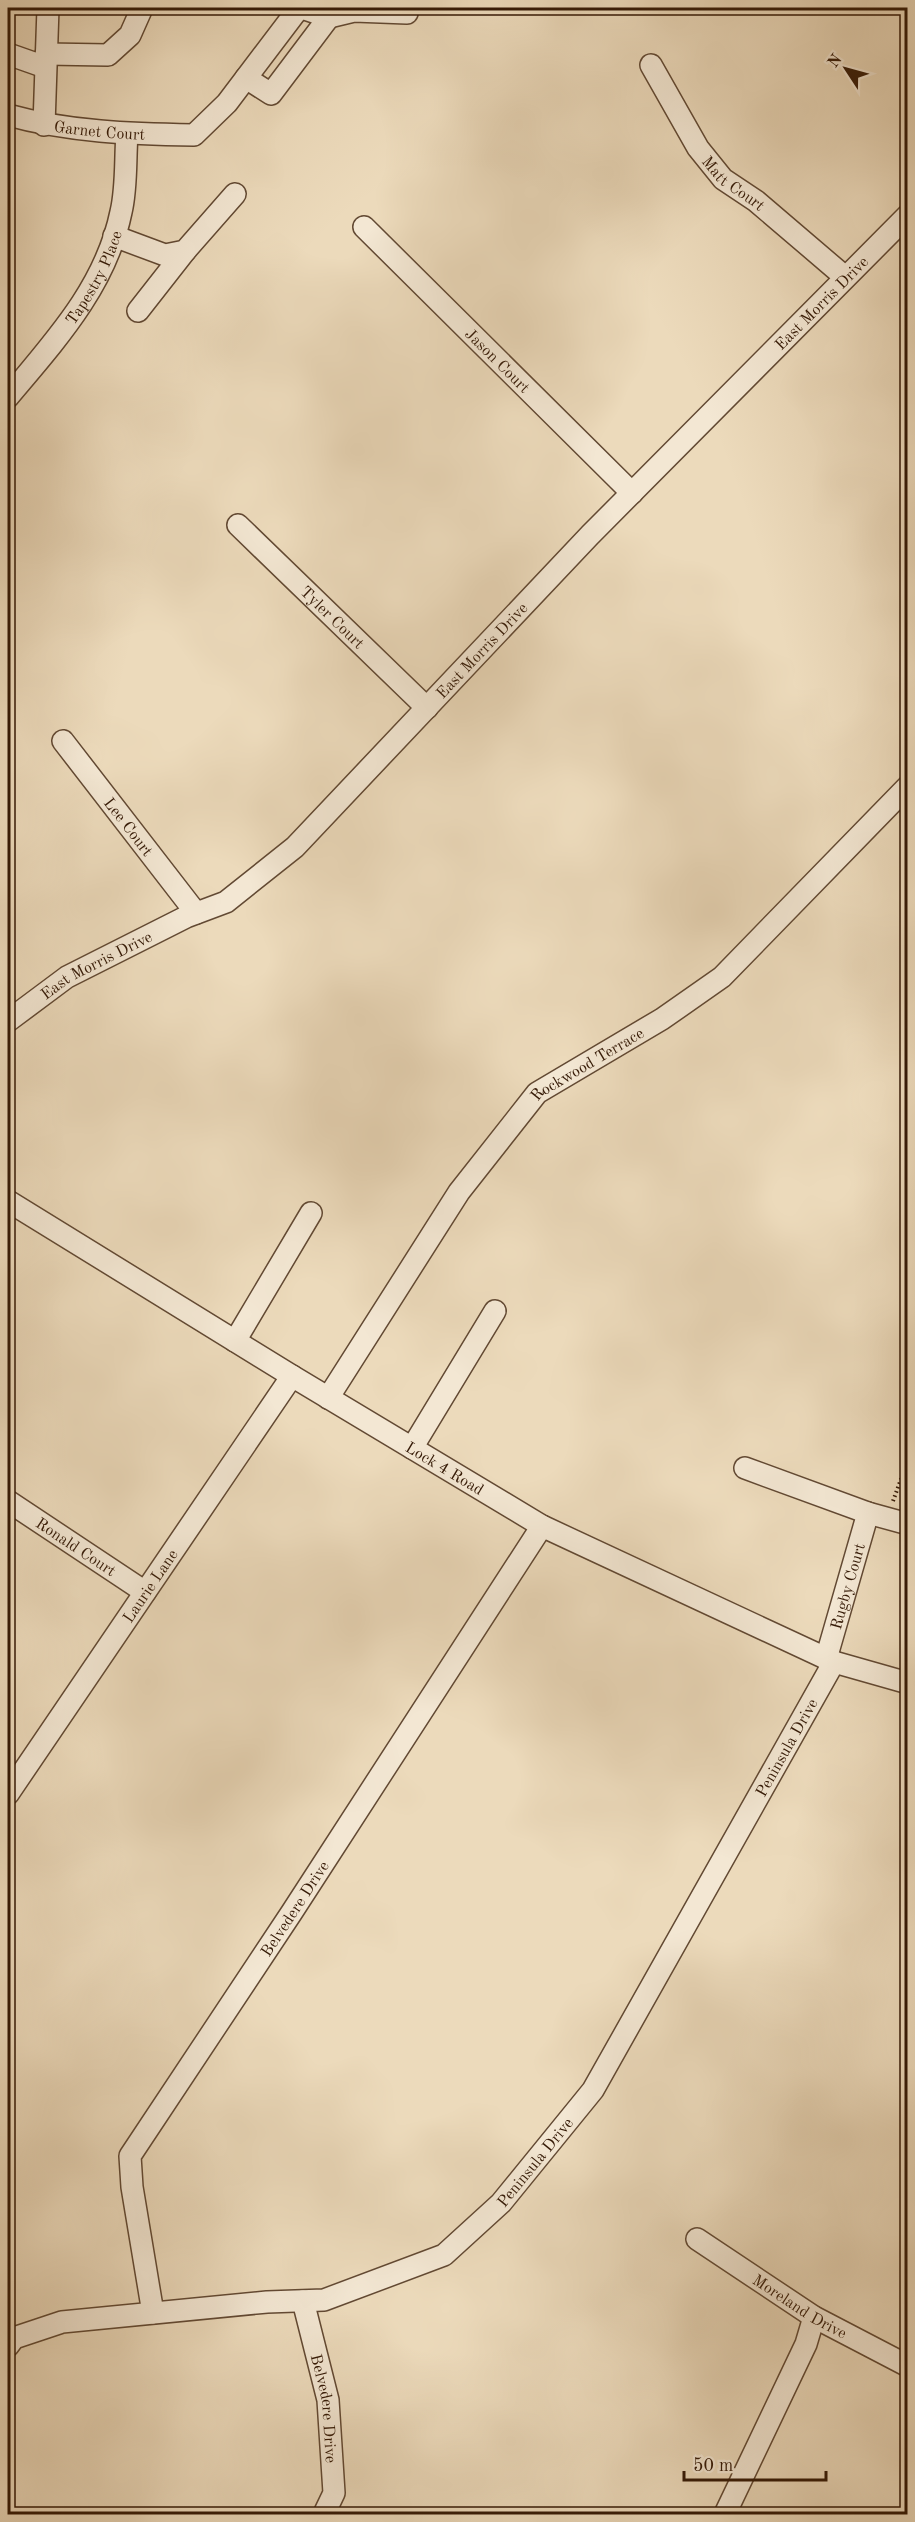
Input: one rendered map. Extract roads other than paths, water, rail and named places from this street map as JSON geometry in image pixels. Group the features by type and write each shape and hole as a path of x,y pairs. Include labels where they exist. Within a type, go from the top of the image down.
{"street":[{"path":"44,125 48,8"},
{"path":"8,54 45,61 108,55 130,35 142,8"},
{"path":"329,17 271,94 246,78 300,8 329,17 367,9 407,13"},
{"name":"Matt Court","path":"651,65 698,148 723,179 756,201 845,277"},
{"name":"Garnet Court","path":"8,115 44,125 127,134 194,135 227,103 246,78"},
{"name":"Tapestry Place","path":"8,397 62,333 85,300 106,261 122,211 127,134"},
{"path":"138,311 185,251 235,194"},
{"name":"East Morris Drive","path":"8,1021 67,977 196,913 226,903 295,847 632,493 908,215"},
{"name":"Jason Court","path":"364,227 632,493"},
{"path":"114,236 165,255 185,251"},
{"name":"Tyler Court","path":"238,525 427,708"},
{"name":"Lee Court","path":"63,741 196,913"},
{"name":"Rockwood Terrace","path":"328,1398 459,1192 537,1093 662,1019 722,976 908,786"},
{"name":"Lock 4 Road","path":"8,1201 328,1398 542,1526 830,1661 908,1683"},
{"path":"235,1341 311,1213"},
{"path":"412,1448 495,1311"},
{"name":"Laurie Lane","path":"8,1794 292,1376"},
{"path":"745,1468 888,1519"},
{"name":"Ronald Court","path":"8,1501 145,1592"},
{"name":"Rugby Court","path":"830,1661 888,1519"},
{"name":"Belvedere Drive","path":"153,2313 132,2187 130,2156 292,1912 542,1526"},
{"name":"Peninsula Drive","path":"8,2346 14,2338 62,2322 267,2302 324,2300 444,2255 501,2203 593,2090 830,1661"},
{"name":"Moreland Drive","path":"697,2239 814,2317 908,2366"},
{"name":"Belvedere Drive","path":"303,2301 328,2400 334,2493 324,2514"},
{"path":"725,2514 806,2344 814,2317"}]}
